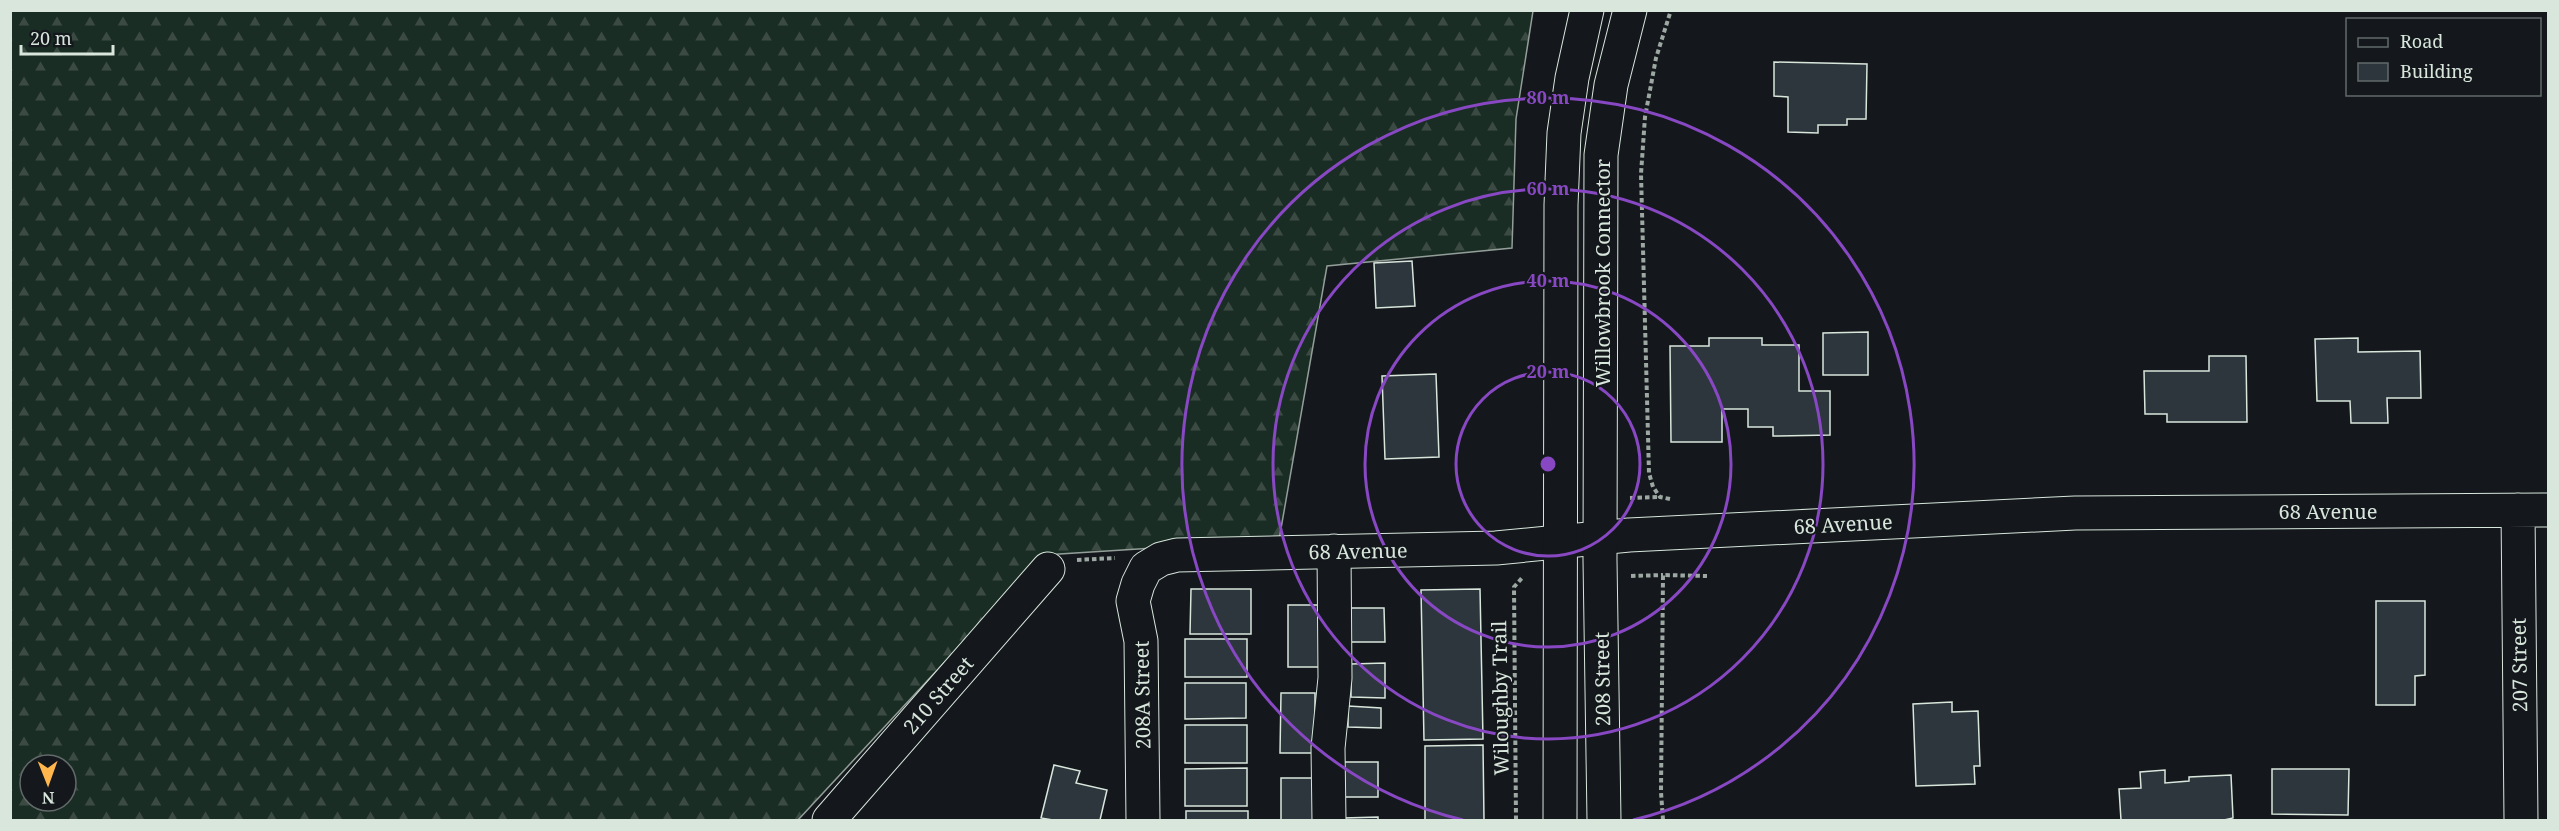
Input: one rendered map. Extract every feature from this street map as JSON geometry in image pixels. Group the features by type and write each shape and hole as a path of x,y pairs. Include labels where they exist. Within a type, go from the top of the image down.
{"street":[{"name":"Willowbrook Connector","path":"1562,542 1564,133 1572,78 1587,10"},
{"name":"Willowbrook Connector","path":"1602,538 1601,155 1611,85 1630,10"},
{"name":"68 Avenue","path":"1132,565 1151,563 1177,555 1496,548 1602,538 2075,513 2533,510"},
{"name":"207 Street","path":"2521,820 2533,510"},
{"name":"208 Street","path":"1602,538 1604,820"},
{"name":"208 Street","path":"1560,820 1562,542"},
{"path":"1329,820 1328,748 1335,678 1334,551"},
{"name":"208A Street","path":"1132,565 1133,601 1142,641 1143,820"},
{"name":"210 Street","path":"829,820 1048,569"}],"path":[{"path":"1671,10 1656,58 1645,117 1641,174 1649,473 1653,487 1660,497 1676,500"},
{"path":"1048,569 1068,561 1132,565"},
{"path":"1663,820 1660,792 1663,575 1707,576"},
{"name":"Wiloughby Trail","path":"1516,820 1514,587 1522,578"}],"green space":[{"path":"10,11 1533,11 1516,119 1512,248 1327,266 1279,540 1044,555 798,820 11,820"}],"building":[{"path":"1774,62 1867,64 1866,119 1847,119 1847,125 1818,125 1818,133 1788,132 1788,97 1774,96"},
{"path":"1412,261 1415,306 1376,308 1374,263"},
{"path":"1868,332 1868,375 1823,375 1823,333"},
{"path":"1709,338 1762,338 1762,345 1799,345 1799,391 1830,391 1830,435 1773,436 1773,427 1748,427 1748,409 1722,409 1722,442 1671,442 1670,346 1709,346"},
{"path":"2358,338 2358,352 2420,351 2421,398 2387,398 2388,423 2351,423 2350,401 2317,401 2315,339"},
{"path":"2209,356 2246,356 2247,422 2167,422 2167,414 2145,414 2144,371 2209,371"},
{"path":"1436,374 1439,457 1385,459 1382,376"},
{"path":"1191,589 1251,589 1251,634 1190,634"},
{"path":"1480,589 1483,739 1424,740 1421,590"},
{"path":"2376,601 2425,601 2425,675 2415,676 2415,705 2376,705"},
{"path":"1288,605 1323,605 1323,667 1288,667"},
{"path":"1350,608 1384,608 1385,642 1350,642"},
{"path":"1185,639 1247,639 1247,677 1185,677"},
{"path":"1385,663 1385,698 1351,697 1351,664"},
{"path":"1185,683 1246,683 1246,718 1185,719"},
{"path":"1281,693 1315,693 1315,753 1280,753"},
{"path":"1952,702 1952,712 1978,711 1980,766 1974,766 1975,784 1916,786 1913,704"},
{"path":"1348,706 1381,708 1381,728 1348,727"},
{"path":"1185,725 1247,725 1247,763 1185,763"},
{"path":"1483,745 1484,820 1425,820 1425,746"},
{"path":"1344,762 1378,762 1378,797 1344,797"},
{"path":"1054,765 1080,771 1076,783 1107,790 1100,820 1041,818"},
{"path":"1247,768 1247,806 1185,806 1185,769"},
{"path":"2272,769 2349,769 2348,815 2272,814"},
{"path":"2165,770 2165,783 2189,781 2189,777 2231,775 2233,818 2224,820 2121,820 2119,789 2141,788 2140,772"},
{"path":"1281,778 1316,778 1317,820 1281,820"},
{"path":"1186,811 1248,811 1248,820 1186,820"},
{"path":"1378,817 1378,820 1344,820 1344,818"}]}
